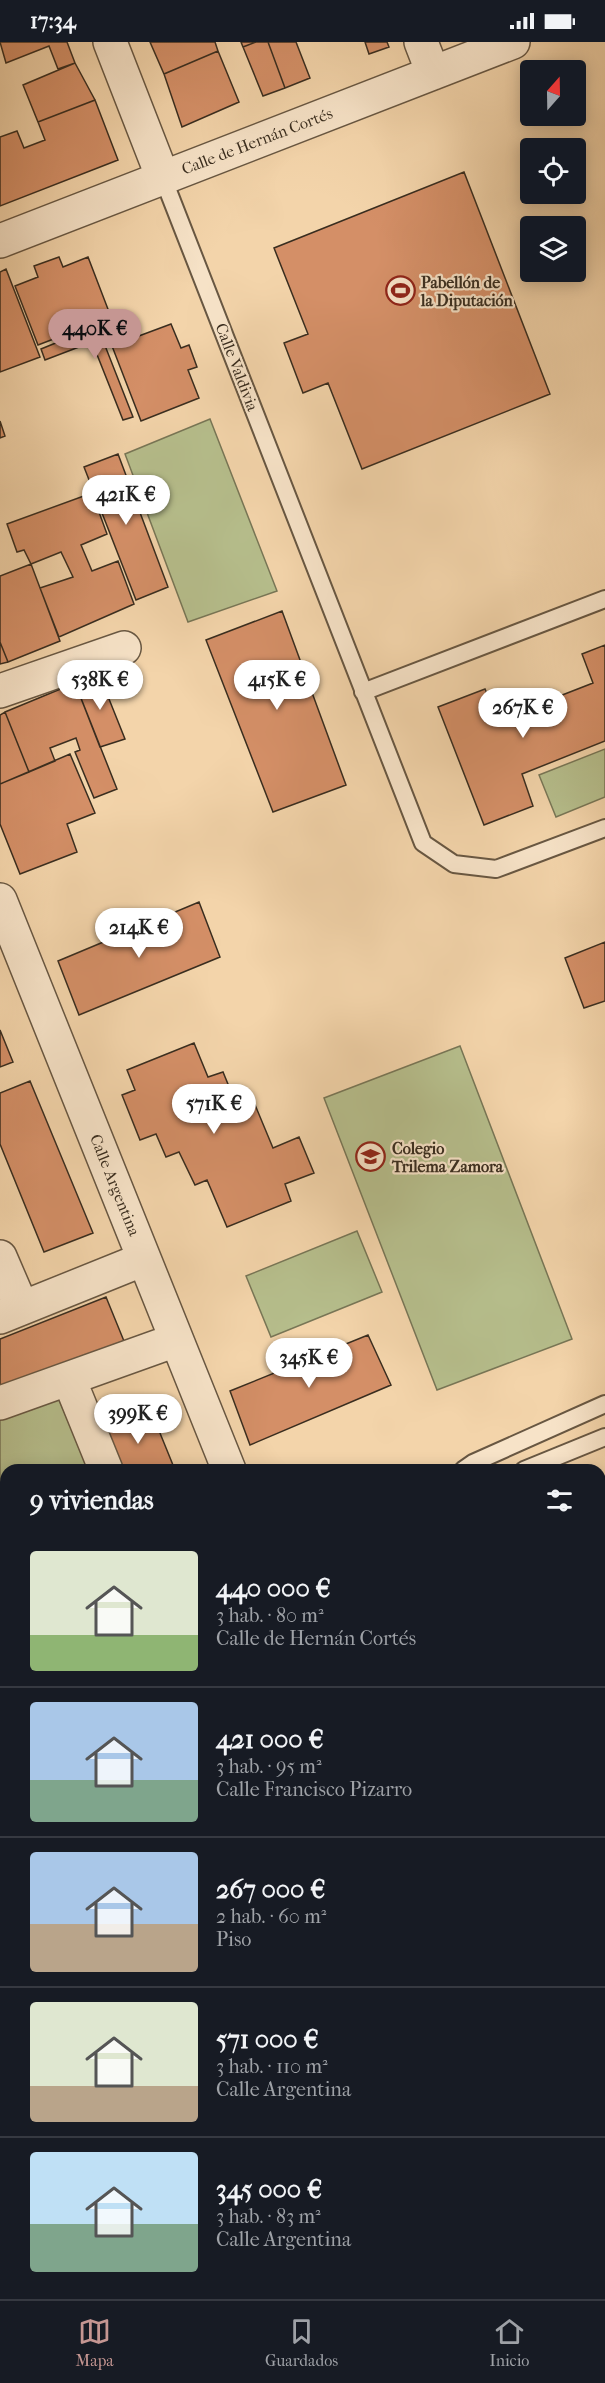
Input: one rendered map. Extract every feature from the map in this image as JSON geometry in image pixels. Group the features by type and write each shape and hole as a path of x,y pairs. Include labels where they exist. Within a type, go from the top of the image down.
{"street":[{"name":"Calle Valdivia","path":"110,42 163,178"},
{"path":"421,42 433,73"},
{"name":"Calle de Hernán Cortés","path":"0,241 513,42"},
{"path":"0,691 124,648"},
{"name":"Calle Argentina","path":"0,900 12,963 144,1259 227,1464"},
{"path":"0,1257 11,1312 144,1259"},
{"path":"0,1403 176,1340"},
{"path":"69,1378 104,1464"}],"lane":[{"name":"Calle Valdivia","path":"163,178 423,843 454,864 496,870 605,828"},
{"path":"363,692 605,599"},
{"path":"470,1464 605,1404"},
{"path":"539,1464 605,1437"}],"green space":[{"path":"210,419 277,591 188,622 125,454"},
{"path":"605,749 605,797 556,817 539,775"},
{"path":"460,1046 572,1339 437,1390 324,1098"},
{"path":"357,1231 382,1292 271,1337 246,1276"},
{"path":"57,1395 86,1464 0,1464 0,1418"}],"building":[{"path":"0,42 67,42 75,63 58,69 49,46 6,63"},
{"path":"150,42 215,42 218,51 164,74"},
{"path":"241,42 256,42 243,47"},
{"path":"256,42 268,42 285,88 263,96 243,47"},
{"path":"268,42 296,42 310,78 285,88"},
{"path":"365,42 387,42 389,47 369,54"},
{"path":"218,51 239,102 182,127 164,74"},
{"path":"75,63 95,100 38,122 23,85"},
{"path":"95,100 118,160 0,206 0,137 17,131 24,148 45,140 38,122"},
{"name":"Pabellón de la Diputación","path":"464,172 550,394 362,469 328,383 303,393 284,343 308,334 274,248"},
{"path":"59,257 63,267 88,257 111,317 38,345 15,286 38,277 34,266"},
{"path":"6,269 40,357 0,372 0,272"},
{"path":"107,322 113,334 102,338 133,417 123,420 92,342 45,360 41,349"},
{"path":"171,324 181,348 189,345 197,367 188,370 199,398 141,421 112,346"},
{"path":"0,421 5,436 0,438"},
{"path":"118,454 168,587 136,600 84,467"},
{"path":"92,493 107,534 81,545 92,571 118,561 134,604 59,637 40,588 73,577 61,552 31,564 24,550 17,552 7,524"},
{"path":"31,564 60,641 8,662 0,642 0,576"},
{"path":"282,611 346,785 273,812 206,640"},
{"path":"0,642 8,662 0,664"},
{"path":"605,645 605,741 522,774 533,806 484,825 438,707 485,689 498,720 593,683 582,654"},
{"path":"99,674 125,739 100,747 75,683"},
{"path":"75,683 117,789 94,798 75,752 80,750 76,738 50,748 55,761 29,772 5,712"},
{"path":"5,712 29,772 0,784 0,715"},
{"path":"70,754 95,813 67,824 77,852 20,874 0,824 0,784"},
{"path":"199,902 220,957 79,1015 58,961"},
{"path":"605,942 605,1001 584,1008 565,958"},
{"path":"0,1030 13,1062 0,1067"},
{"path":"194,1043 208,1077 223,1072 237,1106 253,1100 273,1148 299,1137 314,1173 285,1184 291,1201 227,1227 207,1180 195,1185 179,1152 166,1157 156,1134 140,1140 122,1095 135,1090 127,1070"},
{"path":"30,1081 93,1233 44,1252 0,1144 0,1093"},
{"path":"106,1297 126,1346 0,1395 0,1339"},
{"path":"368,1335 391,1385 250,1445 230,1391"},
{"path":"151,1411 173,1464 114,1464 101,1431"}],"place":[{"name":"Pabellón de la Diputación","path":"400,291"},
{"name":"Colegio Trilema Zamora","path":"371,1157"}]}
